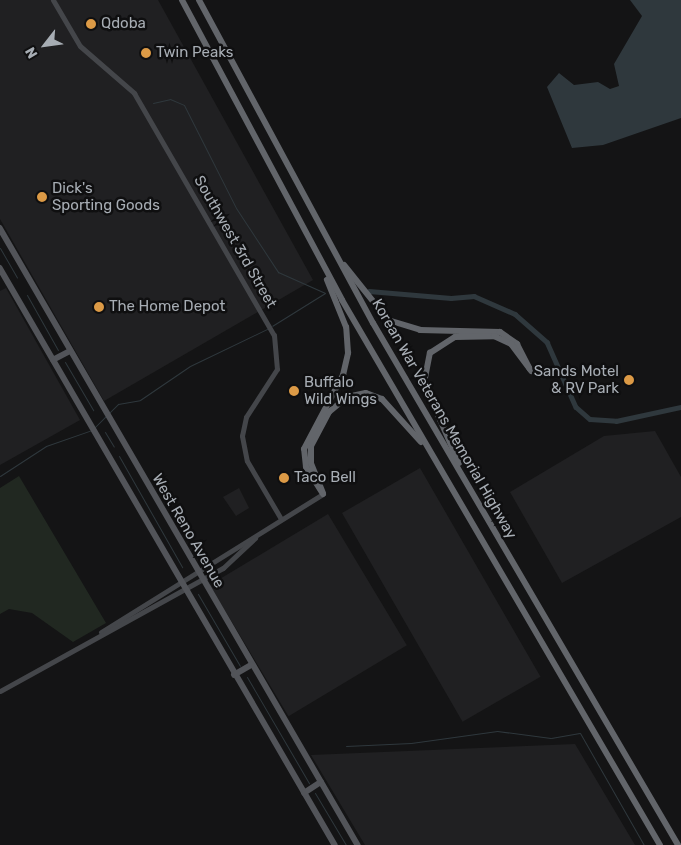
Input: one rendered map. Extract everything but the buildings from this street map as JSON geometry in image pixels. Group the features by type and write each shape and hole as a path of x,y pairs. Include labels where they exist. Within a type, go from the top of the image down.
{"highway":[{"name":"Korean War Veterans Memorial Highway","path":"182,0 321,262 660,845"},
{"name":"Korean War Veterans Memorial Highway","path":"199,0 328,243 471,492 678,845"},
{"path":"328,243 371,304 388,320 420,330 500,332 513,340 528,361 531,372 511,344 483,335 442,342 426,361 426,393 471,492"},
{"path":"321,262 348,344 343,375 304,449 306,467 324,494"},
{"path":"324,494 311,463 311,446 333,407 353,394 376,395 389,403 433,456"}],"main road":[{"name":"Southwest 3rd Street","path":"53,0 80,46 134,93 272,332 279,353 277,369 246,417 242,442 248,461 281,520"},
{"name":"West Reno Avenue","path":"0,228 195,571 358,845"},
{"path":"0,268 178,581 335,845"},
{"path":"53,360 70,351"},
{"path":"89,641 178,581 255,538 324,494"},
{"path":"0,691 201,580 243,554 255,538"},
{"path":"234,675 252,665"},
{"path":"304,793 321,782"}],"shaded area":[{"path":"0,0 158,0 313,280 104,401 0,219"},
{"path":"630,0 681,0 681,118 603,145 572,148 547,87 559,73 574,85 598,82 610,89 619,86 614,64 642,16"},
{"path":"6,288 80,420 0,465 0,291"},
{"path":"655,431 681,477 681,517 562,583 510,492 604,436"},
{"path":"420,468 540,677 463,722 342,513"},
{"path":"19,476 106,623 73,642 32,613 9,609 0,614 0,488"},
{"path":"239,488 249,508 236,516 223,497"},
{"path":"328,514 407,645 289,716 210,585"},
{"path":"575,744 635,845 365,845 311,755"}],"waterway":[{"path":"153,103 170,99 184,105 236,208 278,272 325,293 272,326"},
{"path":"0,248 17,278"},
{"path":"369,291 451,298 474,296 515,314 547,342 576,407 590,419 616,421 681,407"},
{"path":"27,295 58,350"},
{"path":"109,413 118,404 140,400 190,366 269,328"},
{"path":"65,362 93,410"},
{"path":"95,427 106,416"},
{"path":"0,476 46,446 92,430"},
{"path":"105,432 114,447"},
{"path":"119,456 182,567"},
{"path":"198,594 240,666"},
{"path":"247,677 309,783"},
{"path":"346,746 411,743 497,731 551,738 580,733 644,845"},
{"path":"315,793 346,845"}],"place":[{"name":"Qdoba","path":"91,24"},
{"name":"Twin Peaks","path":"146,53"},
{"name":"Dick's Sporting Goods","path":"42,197"},
{"name":"The Home Depot","path":"99,307"},
{"name":"Sands Motel & RV Park","path":"629,380"},
{"name":"Buffalo Wild Wings","path":"294,391"},
{"name":"Taco Bell","path":"284,478"}]}
